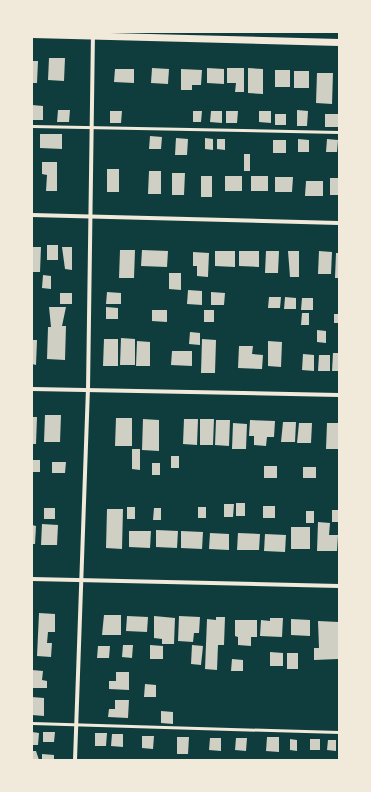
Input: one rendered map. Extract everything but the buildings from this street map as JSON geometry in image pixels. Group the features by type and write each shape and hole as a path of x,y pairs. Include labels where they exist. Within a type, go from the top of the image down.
{"street":[{"path":"32,34 93,34 339,42"},
{"path":"75,760 88,390 93,34"},
{"path":"32,215 339,223"},
{"path":"32,389 339,395"},
{"path":"32,579 339,586"}],"lane":[{"path":"32,126 339,132"},
{"path":"32,723 339,732"}]}
